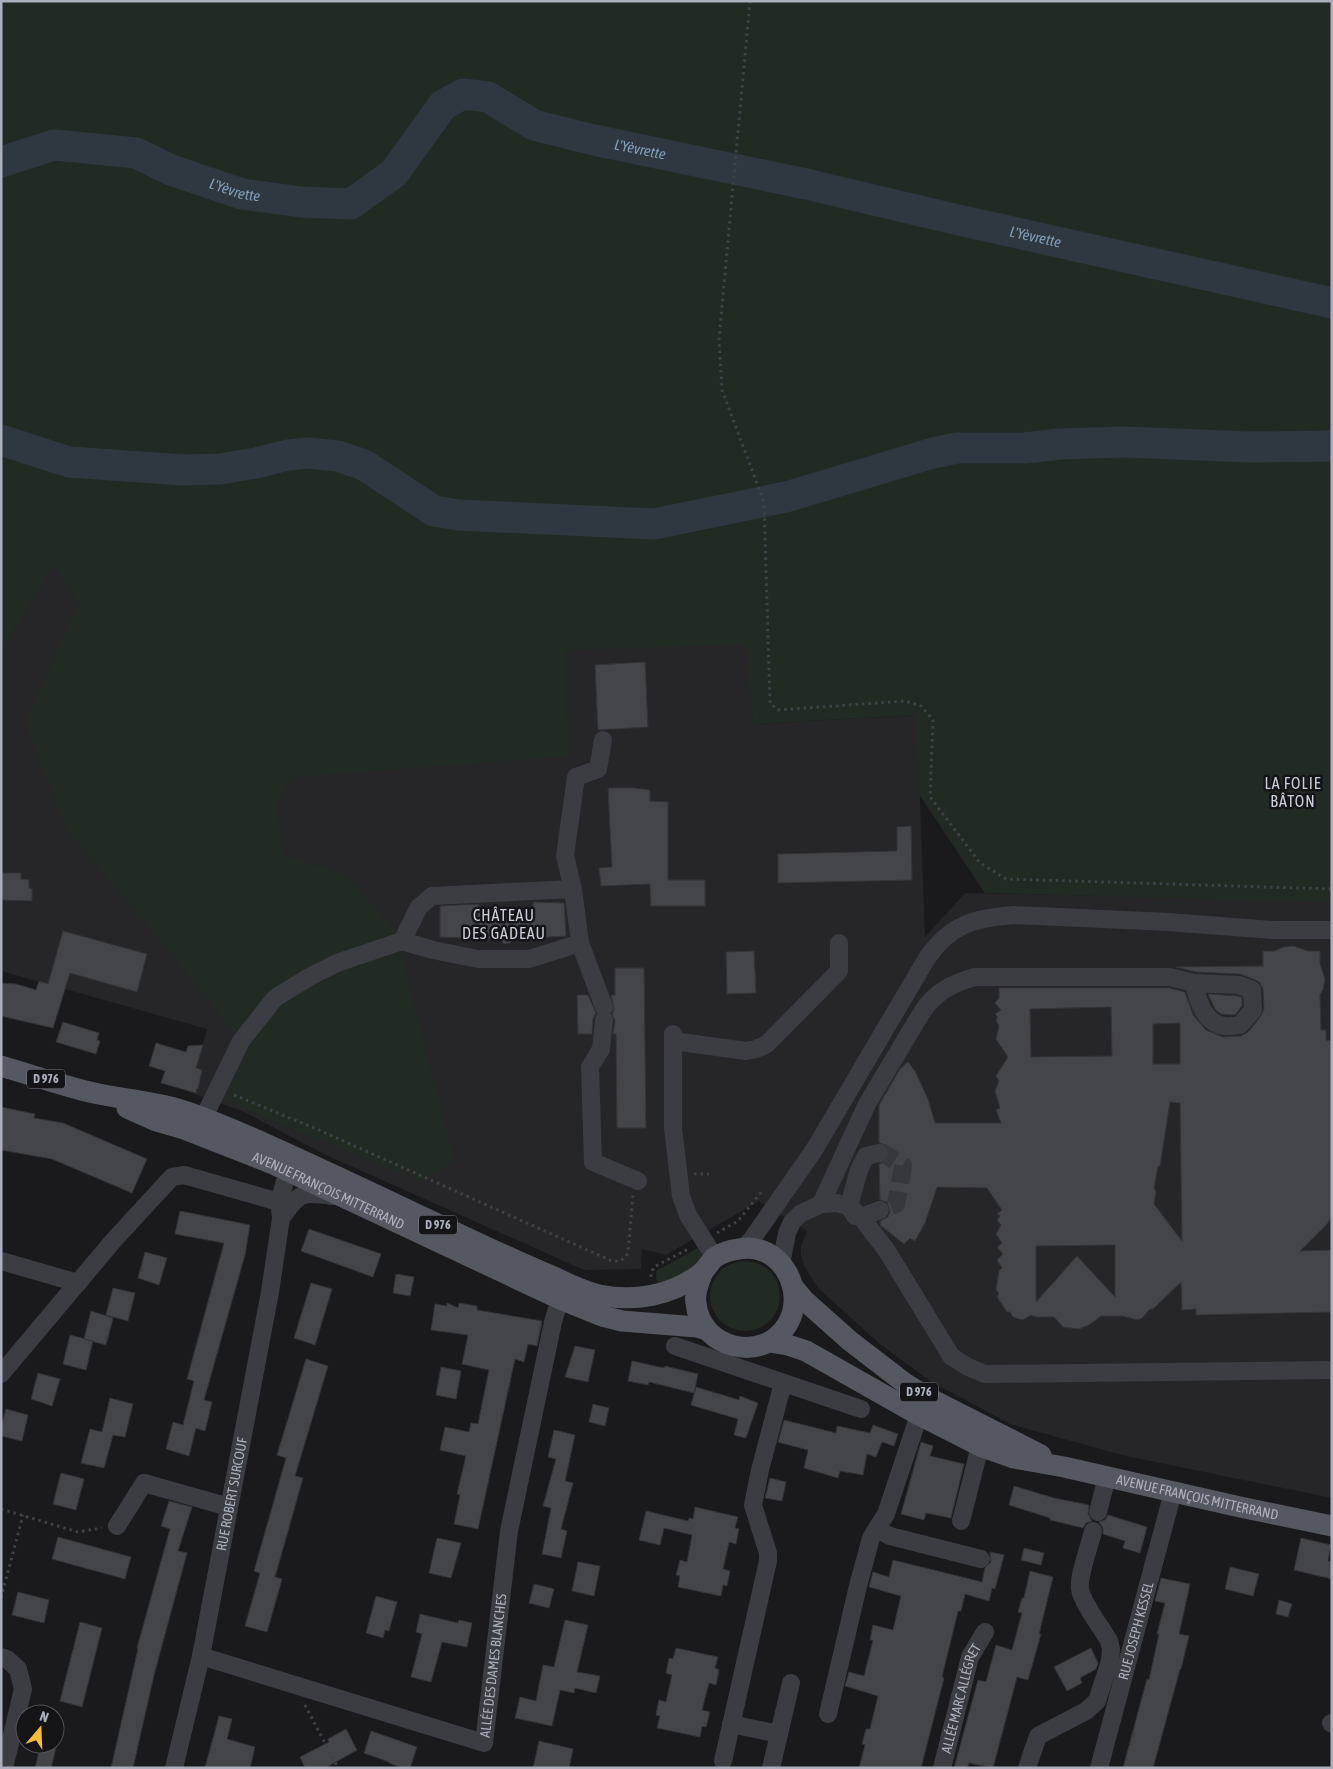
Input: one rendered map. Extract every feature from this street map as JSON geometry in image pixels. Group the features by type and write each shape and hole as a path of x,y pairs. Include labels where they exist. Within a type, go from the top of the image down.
{"main road":[{"name":"AVENUE FRANÇOIS MITTERRAND","path":"1,1066 90,1092 178,1109 240,1133 512,1259 595,1294 631,1298 654,1296 685,1284 709,1265"},
{"name":"AVENUE FRANÇOIS MITTERRAND","path":"90,1092 156,1121 184,1129 288,1171 560,1299 602,1316 622,1321 696,1327 707,1330"},
{"path":"743,1248 763,1252 781,1264 791,1278 794,1288 793,1312 786,1327 769,1342 729,1355 718,1340 707,1330 699,1317 695,1303 697,1287 709,1265 723,1254 743,1248"},
{"name":"AVENUE FRANÇOIS MITTERRAND","path":"794,1288 804,1300 850,1342 906,1384 923,1406 980,1446 1014,1458 1064,1467 1332,1526"},
{"name":"AVENUE FRANÇOIS MITTERRAND","path":"769,1342 788,1345 806,1351 923,1406 1064,1467"}],"street":[{"path":"603,740 598,768 576,777 565,856 580,943 604,1014 602,1049 590,1067 593,1162 638,1181"},
{"path":"402,941 419,907 432,896 572,889"},
{"path":"743,1248 752,1239 814,1150 935,946 957,928 973,921 990,917 1014,915 1168,922 1273,930 1332,930"},
{"path":"203,1119 241,1041 275,998 337,963 402,941 433,950 469,957 495,959 529,959 580,943"},
{"path":"709,1265 704,1240 684,1206 677,1174 672,1128 673,1038 746,1050 756,1049 767,1044 839,971 839,943"},
{"path":"821,1204 867,1104 929,1000 956,982 975,977 1170,977 1194,983"},
{"path":"814,1150 827,1142 867,1104"},
{"path":"879,1153 866,1156 859,1170 855,1212 905,1302 921,1307 951,1356 968,1367 985,1374 1332,1370"},
{"path":"288,1171 294,1166 308,1164"},
{"name":"RUE ROBERT SURCOUF","path":"174,1768 201,1656 270,1292 280,1210 288,1171"},
{"path":"1,1374 113,1241 172,1177 184,1175 280,1210 308,1193 346,1198"},
{"path":"781,1264 787,1233 792,1222 803,1212 821,1204 836,1203 855,1212 880,1210"},
{"path":"1,1261 78,1283"},
{"name":"ALLÉE DES DAMES BLANCHES","path":"201,1656 484,1743 509,1531 553,1322 560,1299"},
{"path":"675,1346 729,1355 783,1383 861,1409"},
{"path":"723,1761 768,1561 768,1553 753,1505 760,1470 783,1383"},
{"path":"828,1714 871,1538 886,1514 923,1406"},
{"path":"961,1521 980,1446"},
{"path":"1098,1512 1107,1477"},
{"path":"117,1526 144,1483 229,1507"},
{"name":"RUE JOSEPH KESSEL","path":"1099,1768 1173,1492"},
{"path":"877,1529 890,1536 981,1560"},
{"path":"1028,1768 1038,1736 1086,1711 1098,1701 1110,1660 1112,1649 1109,1641 1082,1596 1080,1587 1080,1578 1093,1531"},
{"name":"ALLÉE MARC ALLÉGRET","path":"942,1768 970,1657 985,1632"},
{"path":"1,1657 7,1659 18,1669 23,1689 4,1768"},
{"path":"770,1768 791,1683"},
{"path":"731,1724 779,1734"}],"path":[{"path":"750,1 720,339 722,390 764,502 770,703 778,710 906,701 921,706 933,720 930,798 980,863 1006,879 1332,889"},
{"path":"217,1088 319,1130 612,1261 618,1262 625,1258 628,1253 634,1191 638,1181"},
{"path":"677,1174 709,1174"},
{"path":"651,1280 651,1273 654,1267 738,1220 766,1186"},
{"path":"1,1509 78,1532 117,1526"},
{"path":"1,1598 23,1516"},
{"path":"308,1689 305,1705 338,1768"}],"shaded area":[{"path":"1,1 1332,1 1332,902 985,893 919,794 916,715 753,724 746,644 565,650 568,756 292,777 275,805 283,855 346,875 395,932 454,1160 421,1181 223,1100 243,1043 170,951 66,829 25,722 79,603 54,564 1,650"},
{"path":"1,448 740,525 753,724 917,715 925,937 965,893 1332,900 1332,1498 1126,1456 1010,1424 930,1381 880,1344 819,1289 804,1266 801,1246 807,1231 759,1201 666,1255 642,1249 641,1269 584,1270 326,1155 242,1111 189,1092 207,1029 1,971"},
{"path":"698,1248 703,1257 689,1271 657,1286 656,1271"},
{"path":"752,1261 765,1267 774,1276 778,1282 780,1296 778,1310 770,1321 759,1329 738,1331 731,1329 720,1321 712,1310 710,1289 712,1282 720,1271 731,1263"}],"building":[{"path":"645,662 648,727 598,730 595,665"},
{"path":"608,788 650,790 650,801 668,802 668,880 705,880 705,906 651,906 650,884 601,886 599,868 612,867"},
{"path":"911,826 912,880 778,883 778,854 897,851 897,827"},
{"path":"1,873 21,873 21,879 29,880 29,888 32,889 32,901 1,900"},
{"path":"533,902 564,903 566,936 514,939 510,943 504,944 498,939 440,937 440,906 479,904 479,911 533,910"},
{"path":"63,931 147,954 137,992 70,973 53,1028 1,1016 1,983 16,984 36,990 39,981 48,984"},
{"path":"1293,946 1308,951 1320,951 1320,964 1325,979 1320,995 1321,1030 1326,1030 1326,1040 1332,1041 1332,1216 1328,1223 1300,1251 1332,1250 1332,1312 1196,1315 1196,1309 1182,1310 1181,1282 1153,1309 1150,1309 1138,1320 1122,1316 1101,1316 1089,1325 1079,1329 1063,1327 1054,1317 1031,1315 1023,1320 1013,1317 1010,1312 1007,1312 997,1297 999,1293 996,1290 999,1271 1002,1268 997,1260 1003,1254 997,1247 1002,1243 996,1234 1001,1225 997,1220 1000,1216 997,1214 1002,1210 987,1188 937,1187 925,1223 915,1241 910,1238 904,1244 880,1225 880,1221 888,1217 890,1211 887,1202 880,1200 879,1164 887,1160 889,1151 886,1145 879,1143 879,1105 900,1069 908,1062 915,1071 928,1099 935,1123 1001,1123 996,1110 1000,1108 995,1091 999,1081 996,1076 1008,1057 996,1039 999,1026 996,1020 998,1017 995,1014 1001,1010 995,1003 999,998 999,988 1169,988 1185,992 1193,1015 1206,1030 1223,1037 1241,1036 1248,1032 1261,1016 1264,1009 1263,989 1260,983 1240,974 1196,972 1176,967 1263,966 1263,951 1274,951","holes":["1111,1007 1112,1056 1031,1057 1030,1009","1180,1023 1180,1064 1153,1064 1153,1024","1170,1102 1180,1103 1182,1241 1154,1204 1156,1191 1154,1188 1158,1166 1160,1166","1115,1245 1115,1297 1077,1256 1036,1302 1036,1246"]},
{"path":"754,951 756,993 727,994 726,952"},
{"path":"615,968 644,968 646,1128 617,1128 616,1034 613,1034 615,1021 612,1014 614,1008 611,995 615,995"},
{"path":"1208,994 1242,997 1242,1006 1235,1015 1221,1014 1215,1009"},
{"path":"577,995 588,995 596,1013 593,1019 592,1034 578,1034"},
{"path":"63,1022 99,1033 97,1040 100,1041 96,1054 56,1042"},
{"path":"156,1043 186,1052 188,1046 203,1045 196,1068 202,1070 196,1093 161,1083 165,1071 149,1066"},
{"path":"1,1107 35,1114 34,1118 63,1123 147,1159 132,1193 52,1159 1,1150"},
{"path":"180,1211 250,1225 245,1255 204,1400 212,1402 205,1431 196,1428 189,1456 166,1449 173,1422 183,1425 194,1381 187,1379 224,1243 175,1234"},
{"path":"309,1229 381,1254 373,1277 301,1251"},
{"path":"145,1252 167,1258 159,1285 138,1278"},
{"path":"396,1274 414,1277 410,1296 393,1293"},
{"path":"311,1283 332,1289 315,1345 294,1338"},
{"path":"113,1288 135,1293 128,1321 106,1315"},
{"path":"447,1303 458,1308 459,1303 477,1306 477,1310 542,1321 537,1346 528,1344 524,1362 515,1359 478,1529 454,1524 460,1495 457,1494 466,1456 440,1450 445,1427 469,1432 471,1423 478,1424 489,1370 462,1364 468,1335 431,1330 435,1304 447,1306"},
{"path":"91,1311 113,1318 106,1345 84,1339"},
{"path":"70,1335 93,1341 86,1370 63,1364"},
{"path":"575,1346 595,1350 588,1382 565,1377"},
{"path":"306,1359 328,1366 295,1476 303,1478 275,1577 282,1579 267,1632 245,1626 260,1573 254,1571 286,1458 277,1455"},
{"path":"632,1361 698,1374 694,1393 649,1382 648,1385 628,1381"},
{"path":"441,1367 461,1371 456,1399 436,1395"},
{"path":"38,1373 60,1379 52,1406 31,1399"},
{"path":"696,1387 739,1400 740,1396 758,1403 746,1438 734,1435 738,1419 691,1405"},
{"path":"110,1398 133,1404 125,1437 113,1435 104,1468 81,1463 90,1429 102,1432"},
{"path":"593,1404 609,1408 605,1426 589,1422"},
{"path":"6,1409 28,1415 22,1441 1,1436 1,1427"},
{"path":"784,1420 836,1433 837,1426 870,1433 873,1425 898,1434 894,1446 882,1442 876,1457 867,1454 863,1475 840,1471 838,1478 804,1468 808,1450 778,1442"},
{"path":"554,1430 575,1435 565,1481 573,1483 561,1529 567,1531 561,1558 542,1554 551,1508 543,1506 556,1459 548,1457"},
{"path":"921,1442 933,1446 930,1456 964,1464 951,1518 926,1513 924,1520 901,1514"},
{"path":"61,1473 84,1479 76,1510 53,1504"},
{"path":"770,1478 786,1482 782,1501 765,1498"},
{"path":"1014,1486 1054,1498 1089,1505 1088,1514 1092,1521 1086,1523 1083,1528 1050,1520 1050,1518 1009,1505"},
{"path":"169,1501 192,1507 178,1551 187,1553 154,1675 133,1768 111,1768 137,1648 170,1529 161,1526"},
{"path":"695,1507 738,1517 735,1528 739,1529 736,1544 729,1542 723,1569 730,1571 727,1586 723,1585 721,1596 678,1587 680,1576 676,1575 680,1560 687,1562 692,1535 664,1528 660,1545 639,1540 646,1511 688,1521 689,1518 693,1519"},
{"path":"1108,1515 1147,1527 1140,1553 1123,1548 1125,1541 1103,1534 1103,1528 1099,1522 1105,1520"},
{"path":"58,1537 131,1557 125,1579 52,1559"},
{"path":"437,1538 461,1543 451,1578 429,1573"},
{"path":"1301,1538 1331,1545 1328,1561 1332,1562 1332,1579 1294,1570"},
{"path":"1024,1548 1044,1553 1041,1565 1021,1560"},
{"path":"990,1552 1004,1555 995,1589 992,1588 989,1601 965,1594 961,1611 958,1611 942,1677 944,1678 921,1768 859,1768 865,1745 862,1744 866,1729 870,1729 878,1696 845,1686 849,1672 864,1676 873,1640 870,1640 873,1625 893,1630 901,1596 869,1587 873,1572 889,1577 893,1560 982,1582 985,1568 991,1562"},
{"path":"578,1562 600,1566 594,1596 572,1591"},
{"path":"1230,1567 1259,1574 1253,1596 1225,1589"},
{"path":"1030,1571 1053,1577 1039,1634 1041,1634 1028,1680 1017,1677 993,1768 969,1763 967,1768 954,1768 978,1680 986,1682 996,1645 1012,1650 1022,1613 1018,1612 1022,1598 1024,1598"},
{"path":"1161,1578 1190,1584 1179,1634 1189,1636 1153,1768 1123,1768 1147,1679 1149,1680 1159,1634 1157,1634 1165,1603 1155,1601"},
{"path":"534,1584 554,1589 549,1608 529,1603"},
{"path":"18,1592 49,1600 44,1623 12,1615"},
{"path":"376,1596 397,1602 389,1631 385,1630 383,1638 366,1633"},
{"path":"1279,1600 1292,1604 1288,1617 1276,1614"},
{"path":"420,1614 458,1623 459,1620 472,1623 467,1647 442,1642 431,1682 411,1677 422,1634 416,1632"},
{"path":"565,1620 588,1625 577,1672 600,1676 596,1693 575,1688 574,1693 560,1690 552,1726 515,1718 520,1697 536,1701 543,1665 554,1667"},
{"path":"80,1622 102,1628 82,1707 60,1701"},
{"path":"676,1648 718,1657 715,1668 719,1670 716,1685 709,1683 702,1710 710,1712 706,1727 702,1726 700,1737 657,1728 660,1716 656,1715 659,1700 666,1702 672,1675 666,1673 669,1658 673,1659"},
{"path":"1091,1648 1098,1663 1096,1669 1080,1678 1082,1683 1067,1691 1054,1667"},
{"path":"219,1716 232,1719 227,1739 255,1747 250,1768 205,1768"},
{"path":"346,1729 357,1750 325,1768 305,1768 300,1757 329,1742 328,1739"},
{"path":"371,1731 417,1747 410,1768 403,1768 364,1753"},
{"path":"539,1741 573,1749 569,1768 533,1768"},
{"path":"38,1754 54,1754 51,1768 35,1768"}],"waterway":[{"name":"L'Yèvrette","path":"1,162 54,145 136,153 171,170 242,194 301,202 351,204 394,173 443,105 463,94 488,97 534,125 594,140 806,184 1332,303"},
{"path":"1,440 69,462 183,470 220,469 288,455 308,453 338,456 364,465 434,511 458,515 654,524 786,497 933,453 957,448 1025,448 1059,444 1124,442 1251,447 1332,446"}],"tunnel":[{"path":"879,1153 883,1153 903,1166 896,1204 880,1210"}],"district":[{"name":"LA FOLIE BÂTON","path":"1293,792"},
{"name":"CHÂTEAU DES GADEAU","path":"504,924"}]}
